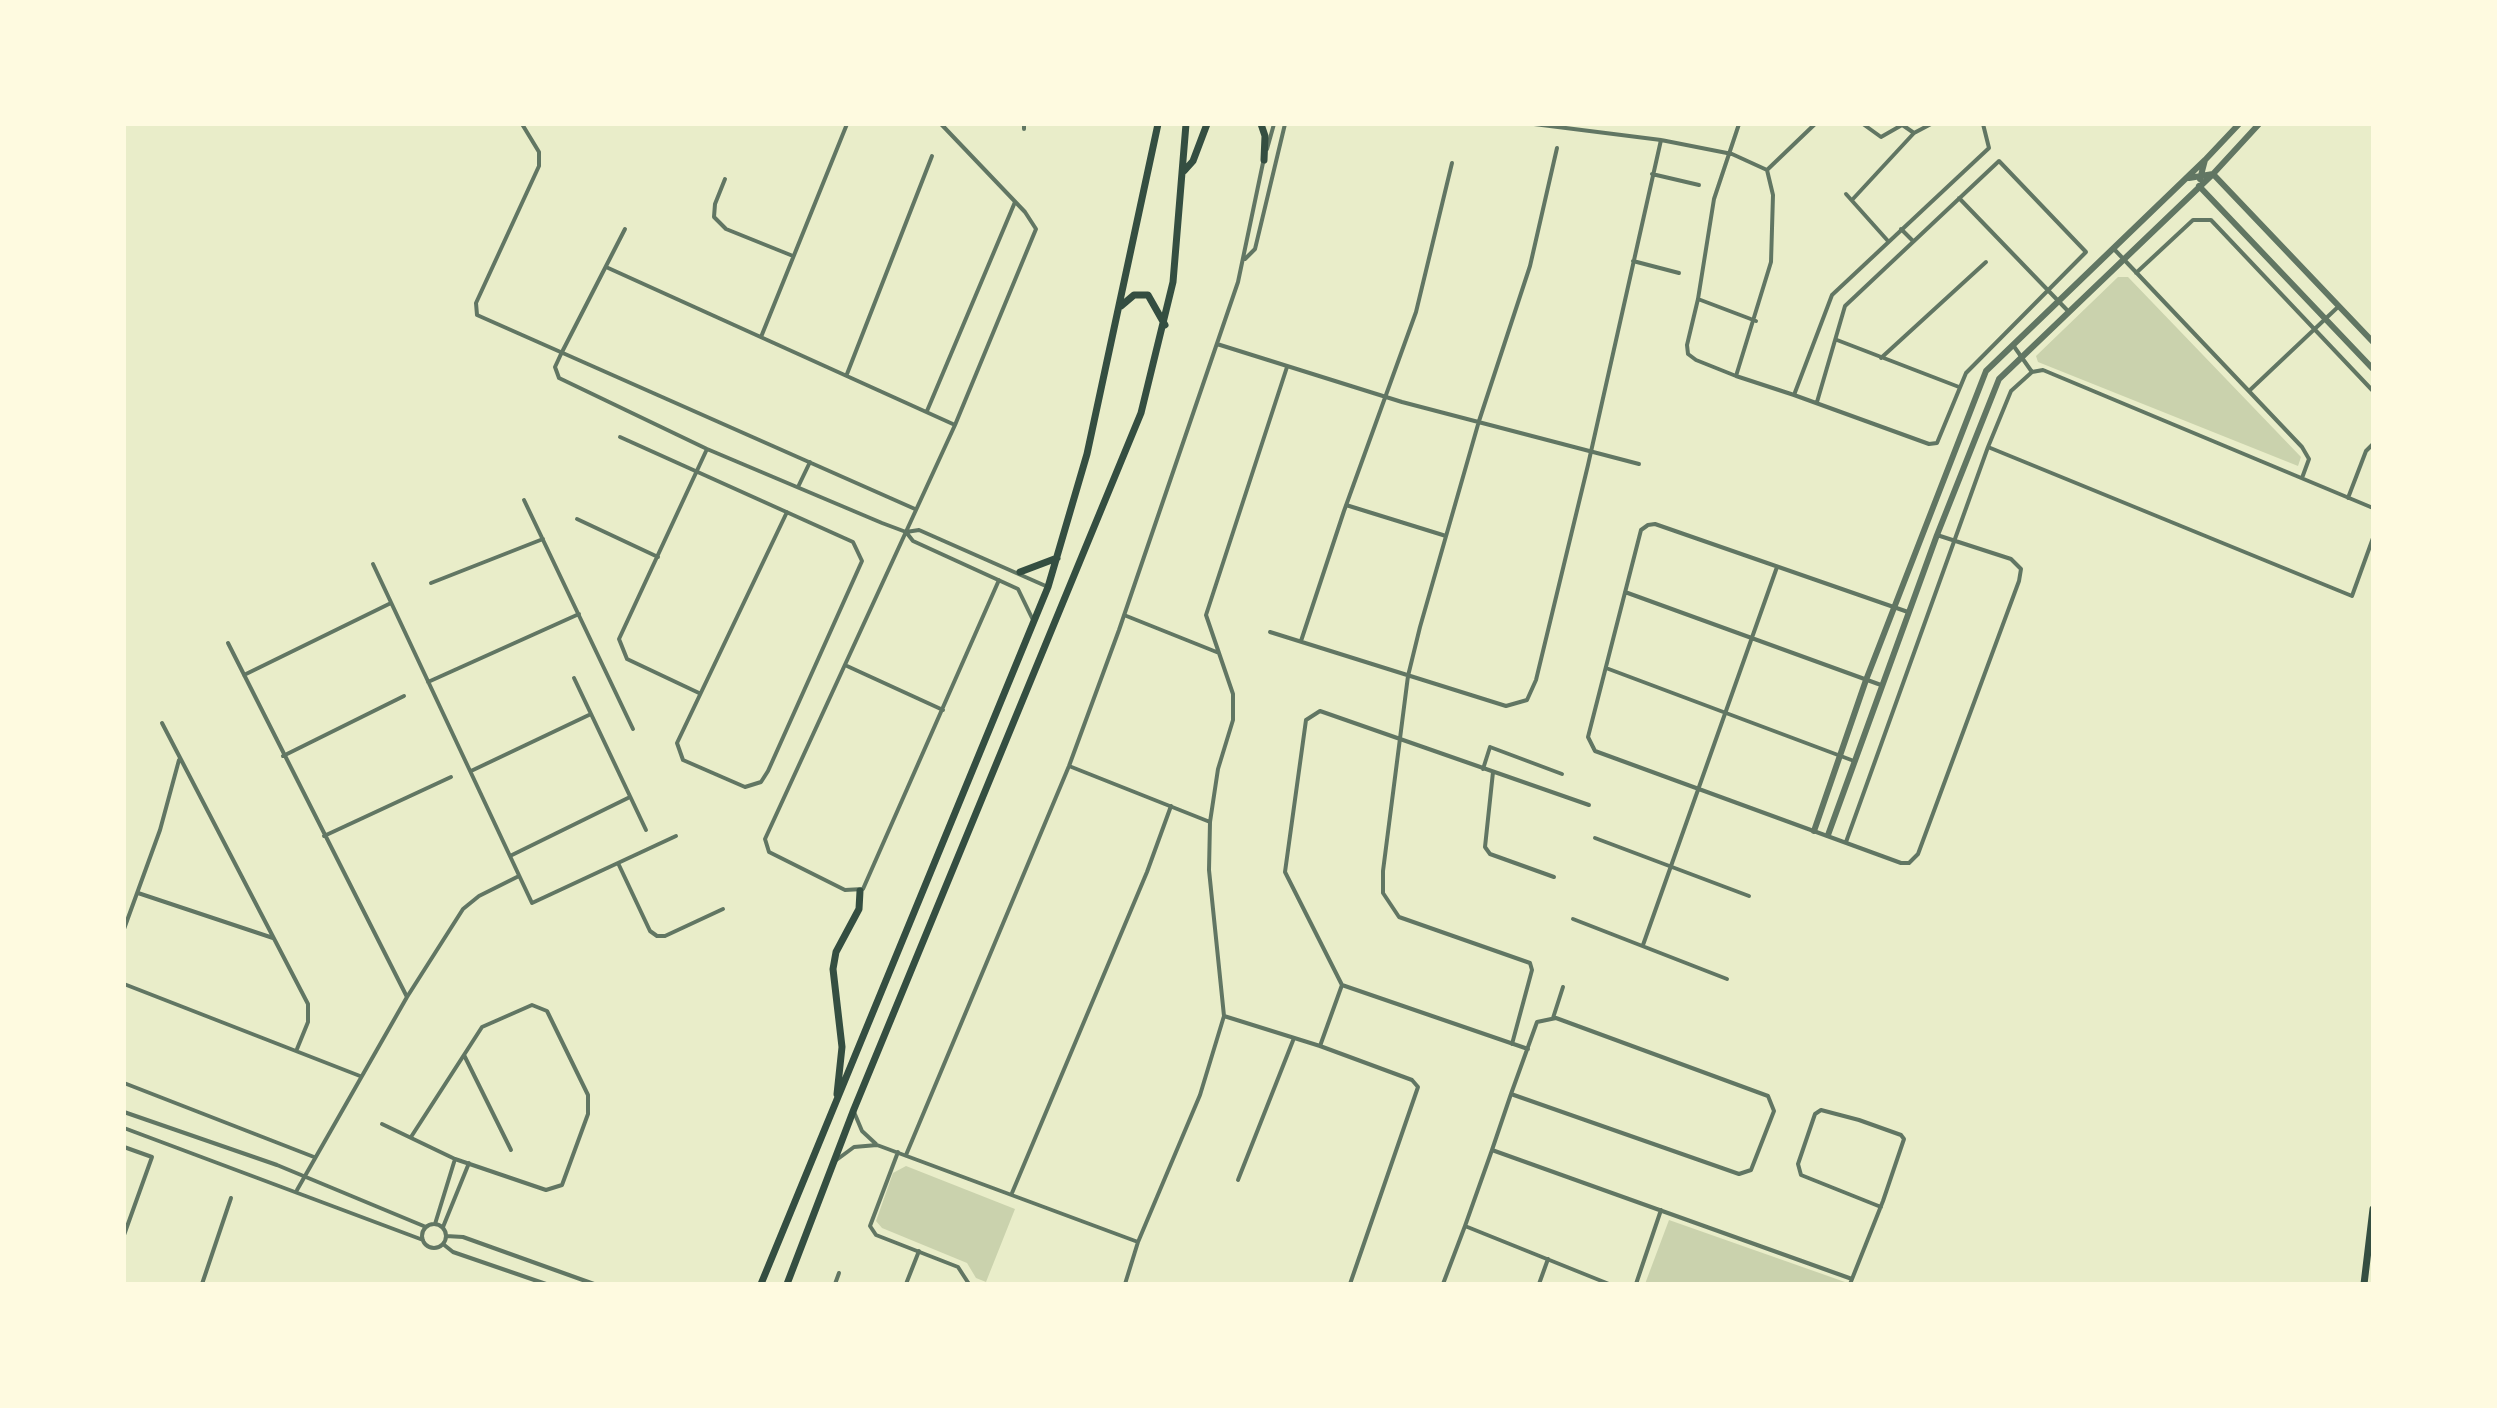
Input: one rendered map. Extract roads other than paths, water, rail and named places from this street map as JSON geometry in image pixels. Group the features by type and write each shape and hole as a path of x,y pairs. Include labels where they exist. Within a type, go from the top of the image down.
{"main road":[{"path":"761,1284 1048,587 1087,454 1158,124"},
{"path":"787,1284 854,1109 1120,472 1141,413 1165,325 1173,282 1186,124"},
{"path":"1184,171 1193,161 1207,124"},
{"path":"1261,124 1265,136 1264,160"},
{"path":"1120,308 1134,295 1148,295 1157,305 1165,325"},
{"path":"1020,572 1057,558"},
{"path":"836,1100 842,1047 833,969 836,952 859,909 860,891"},
{"path":"2364,1284 2373,1209"}],"street":[{"path":"522,124 535,142 539,166 476,303 477,315 915,509"},
{"path":"760,338 847,124"},
{"path":"941,124 1015,202 1036,229 955,425 765,839 769,852 845,890 860,891 999,580"},
{"path":"906,1155 1069,766 1119,630 1243,261 1274,124"},
{"path":"1243,261 1255,249 1285,124"},
{"path":"1534,124 1661,140 1732,154 1767,170"},
{"path":"1739,124 1732,154 1714,199 1698,299 1687,345 1688,354 1736,376 1929,444 1937,443 1966,373 2086,252 1999,161 1845,306 1817,402"},
{"path":"1767,170 1815,124"},
{"path":"1863,124 1881,137 1901,124 1914,133"},
{"path":"1852,200 1914,133 1931,124"},
{"path":"1794,395 1832,295 1989,148 1983,124"},
{"path":"1814,831 1866,680 1986,371 2239,124"},
{"path":"1828,835 1966,457 1999,379 2122,257 2213,174 2259,124"},
{"path":"1270,632 1506,706 1521,704 1530,695 1591,452 1661,140"},
{"path":"1512,1044 1532,970 1530,963 1399,917 1383,893 1408,676 1479,421 1530,266 1557,148"},
{"path":"847,374 932,156"},
{"path":"2205,160 2199,186 2373,369"},
{"path":"1301,642 1346,505 1388,397 1416,312 1452,163"},
{"path":"1736,376 1756,321 1771,262 1773,195 1767,170"},
{"path":"1652,174 1699,185"},
{"path":"2185,179 2213,174"},
{"path":"2213,174 2373,342"},
{"path":"725,179 715,204 714,217 726,229 793,256"},
{"path":"1846,194 1888,241"},
{"path":"1959,198 2067,310"},
{"path":"927,411 1015,202"},
{"path":"2136,273 2193,220 2211,220 2373,391"},
{"path":"625,229 555,367 559,378 707,449 906,532 913,541 1018,589 1025,598 1034,624"},
{"path":"1901,229 1913,241"},
{"path":"2113,248 2306,453 2309,459 2302,478"},
{"path":"1633,261 1679,273"},
{"path":"1881,358 1986,262"},
{"path":"606,267 955,425"},
{"path":"1698,299 1756,321"},
{"path":"2249,391 2339,306"},
{"path":"1837,340 1959,387"},
{"path":"1217,344 1388,397 1639,464"},
{"path":"2013,345 2032,372"},
{"path":"1125,1284 1138,1242 1200,1095 1224,1016 1209,870 1210,822 1218,769 1233,720 1233,694 1206,615 1287,367"},
{"path":"1846,842 1988,447 2011,391 2032,372 2043,370 2373,508"},
{"path":"620,437 698,470 853,542 862,561 761,782 745,787 683,760 677,743 787,512"},
{"path":"2348,498 2366,451 2373,444"},
{"path":"1988,447 2352,596 2373,538"},
{"path":"699,693 627,659 619,639 707,449"},
{"path":"1955,452 1966,457"},
{"path":"798,487 810,462"},
{"path":"524,500 633,729"},
{"path":"1346,505 1446,536"},
{"path":"577,519 658,557"},
{"path":"1908,612 1655,524 1641,530 1588,737 1595,751 1901,863 1909,863 1918,854 2021,569 2011,559 1937,535"},
{"path":"906,532 919,530 1020,572 1048,587"},
{"path":"431,583 543,539"},
{"path":"373,564 532,903 676,836"},
{"path":"1643,945 1701,790 1777,566"},
{"path":"1625,592 1751,641 1881,685"},
{"path":"244,675 391,603"},
{"path":"428,682 579,614"},
{"path":"1124,615 1219,653"},
{"path":"228,643 407,997"},
{"path":"847,666 943,710"},
{"path":"1606,668 1854,761"},
{"path":"574,678 646,830"},
{"path":"283,756 404,696"},
{"path":"1528,1049 1342,985 1285,872 1306,720 1320,711 1589,805"},
{"path":"470,772 591,714"},
{"path":"162,723 308,1004 308,1022 297,1049"},
{"path":"1483,769 1490,747 1562,774"},
{"path":"124,929 179,760"},
{"path":"1069,766 1210,822"},
{"path":"1493,772 1485,847 1490,854 1554,877"},
{"path":"324,836 451,777"},
{"path":"509,856 630,797"},
{"path":"1012,1193 1147,872 1171,806"},
{"path":"1595,838 1749,896"},
{"path":"618,863 650,931 657,936 665,936 723,909"},
{"path":"297,1190 360,1076 463,909 479,896 519,876"},
{"path":"138,893 276,938"},
{"path":"1573,919 1727,979"},
{"path":"124,984 360,1076"},
{"path":"1320,1046 1342,985"},
{"path":"1554,1018 1563,987"},
{"path":"382,1124 455,1159 546,1190 562,1185 588,1114 588,1095 547,1011 532,1005 482,1027 411,1137"},
{"path":"1224,1016 1320,1046 1412,1080 1418,1087 1350,1284"},
{"path":"1443,1284 1465,1226 1511,1094 1537,1022 1554,1018 1768,1096 1774,1111 1751,1170 1739,1174 1511,1094"},
{"path":"1238,1180 1294,1038"},
{"path":"464,1055 511,1150"},
{"path":"124,1083 314,1157"},
{"path":"854,1109 862,1131 877,1145"},
{"path":"1492,1150 1851,1282 1881,1207 1904,1145 1901,1135 1821,1110 1815,1114 1798,1164 1801,1175 1881,1207"},
{"path":"124,1112 305,1176 426,1227 435,1224 443,1227"},
{"path":"124,1128 297,1190 423,1240 434,1248 443,1244 446,1236 443,1227 469,1163"},
{"path":"833,1163 854,1147 877,1145 1138,1242"},
{"path":"124,1147 152,1157 124,1235"},
{"path":"898,1152 870,1226 876,1235 958,1267 969,1284"},
{"path":"435,1224 455,1159"},
{"path":"202,1284 231,1198"},
{"path":"1636,1284 1661,1210"},
{"path":"1465,1226 1609,1284"},
{"path":"423,1240 426,1227"},
{"path":"446,1236 463,1237 594,1284"},
{"path":"443,1244 453,1252 546,1284"},
{"path":"906,1284 919,1251"},
{"path":"1539,1284 1548,1259"},
{"path":"835,1284 839,1273"}]}
